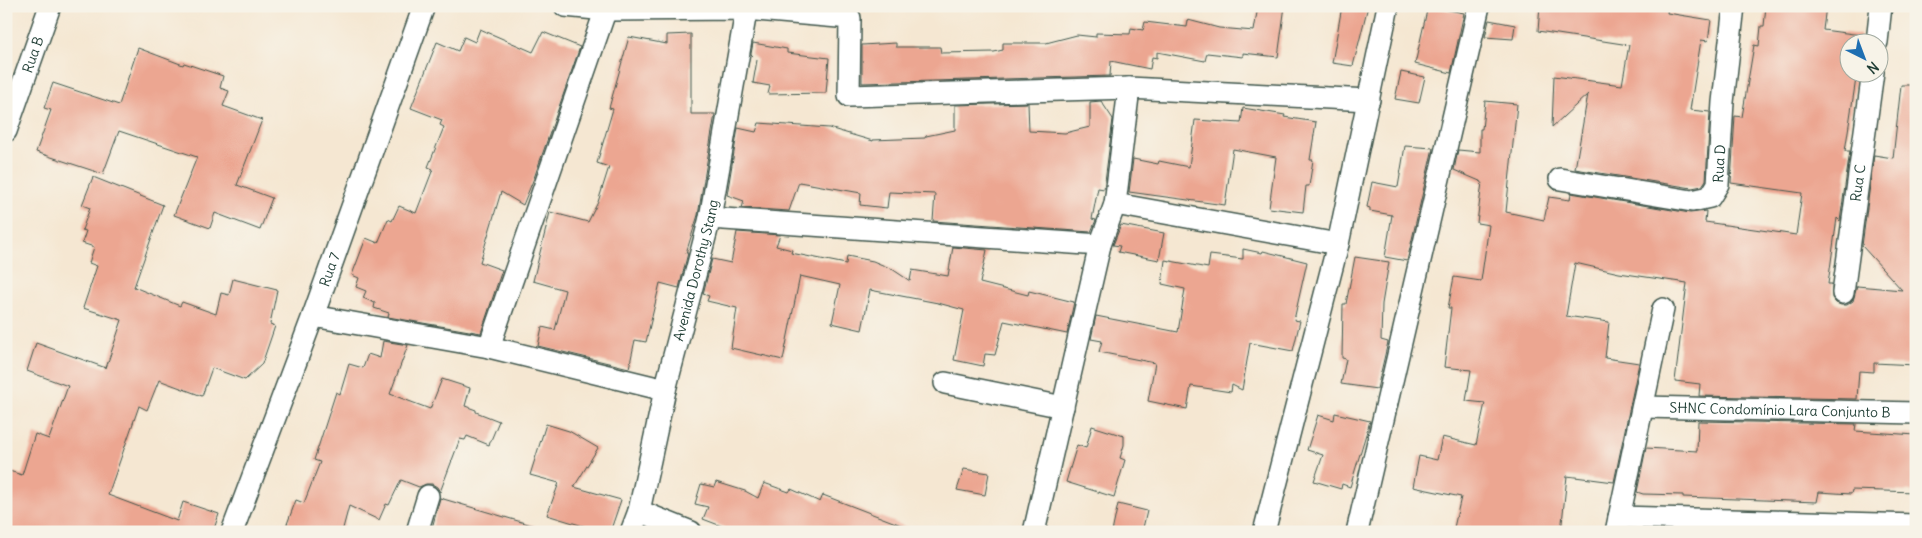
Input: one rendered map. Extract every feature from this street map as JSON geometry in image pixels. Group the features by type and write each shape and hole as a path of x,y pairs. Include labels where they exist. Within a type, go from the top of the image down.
{"street":[{"name":"Rua B","path":"6,131 50,6"},
{"name":"Rua 7","path":"232,532 313,316 424,6"},
{"path":"565,6 606,8 746,8 850,18 849,96 1129,88 1369,100"},
{"path":"1264,532 1338,244 1388,6"},
{"path":"1357,532 1479,6"},
{"name":"Rua D","path":"1560,179 1692,201 1710,197 1718,184 1723,102 1734,6"},
{"path":"1878,32 1882,6"},
{"path":"490,347 606,8"},
{"name":"Avenida Dorothy Stang","path":"631,532 639,511 665,390 710,218 746,8"},
{"name":"Rua C","path":"1843,293 1872,82"},
{"path":"1034,532 1100,245 1115,204 1129,88"},
{"path":"1115,204 1338,244"},
{"path":"710,218 1100,245"},
{"path":"1663,309 1618,524 1866,527 1916,525"},
{"path":"313,316 490,347 665,390"},
{"path":"945,382 1063,407"},
{"name":"SHNC Condomínio Lara Conjunto B","path":"1644,407 1916,413"},
{"path":"417,532 428,496"},
{"path":"639,511 692,532"}],"building":[{"path":"1258,6 1285,6 1278,57 1243,53 1243,57 1207,53 1205,61 1157,52 1157,58 1152,57 1150,69 1111,61 1110,76 862,83 862,45 896,43 896,47 940,47 941,53 994,52 1003,50 1003,43 1046,43 1077,35 1096,37 1096,33 1130,34 1131,28 1143,30 1145,22 1187,27 1188,20 1219,28 1254,31"},
{"path":"1342,6 1368,6 1353,66 1332,63"},
{"path":"1428,6 1464,13 1451,73 1415,64"},
{"path":"1540,6 1668,6 1667,13 1711,20 1708,41 1701,40 1690,110 1710,112 1706,180 1702,186 1692,188 1575,169 1588,94 1552,127 1554,76 1622,85 1629,45 1538,31"},
{"path":"1766,6 1826,6 1823,30 1840,32 1840,82 1855,82 1845,151 1850,151 1840,221 1837,218 1828,284 1832,284 1832,298 1841,305 1847,305 1853,301 1857,286 1902,290 1862,246 1874,155 1893,158 1901,85 1916,85 1916,365 1874,363 1874,372 1859,371 1857,399 1699,396 1700,384 1675,381 1687,283 1619,273 1575,263 1566,316 1609,322 1605,358 1639,363 1614,482 1567,476 1561,532 1453,532 1461,497 1413,487 1419,456 1437,460 1442,437 1476,445 1485,403 1466,401 1471,370 1444,367 1451,308 1448,308 1454,277 1481,281 1489,225 1477,223 1482,182 1454,170 1458,150 1480,152 1480,129 1482,129 1485,101 1517,104 1506,212 1544,220 1549,197 1570,200 1571,193 1690,213 1706,211 1705,222 1796,235 1802,193 1731,183 1735,116 1742,117 1754,45 1759,46 1761,26 1764,26"},
{"path":"1489,20 1515,25 1513,39 1485,37"},
{"path":"480,29 533,52 543,32 580,47 523,205 501,192 480,262 502,270 481,333 388,317 389,313 374,308 375,303 363,298 366,291 356,287 359,278 352,275 366,238 378,243 388,219 392,221 399,206 416,213 433,169 428,167 444,127 440,125 442,120 411,108 437,42 458,51 464,37 475,42"},
{"path":"691,34 691,114 715,114 698,215 686,253 688,253 679,288 660,283 646,342 635,340 629,368 538,346 542,327 555,330 565,290 533,281 550,212 588,222 598,202 609,167 597,163 613,109 609,108 629,37 667,44 667,35"},
{"path":"753,43 787,49 787,53 829,58 826,93 768,94 770,86 753,83 757,60 751,54"},
{"path":"138,48 183,65 184,63 223,76 220,88 229,91 223,106 262,120 237,185 272,198 260,230 215,213 210,228 174,215 197,157 119,131 103,174 36,152 51,110 44,108 53,83 119,105"},
{"path":"1401,72 1425,77 1419,103 1395,99"},
{"path":"1101,101 1113,119 1104,189 1098,188 1092,219 1096,220 1091,232 933,221 935,194 889,192 887,208 860,205 861,193 799,182 789,211 742,208 744,201 727,195 738,128 756,132 759,123 829,128 873,141 925,138 926,136 955,130 955,105 1028,103 1029,131 1065,133 1090,127 1090,102"},
{"path":"1243,108 1316,122 1310,160 1313,160 1309,186 1306,186 1303,212 1269,208 1276,157 1233,149 1225,205 1129,192 1133,159 1158,164 1159,161 1189,167 1195,120 1241,123"},
{"path":"1405,146 1433,148 1407,261 1385,257 1392,215 1370,211 1370,208 1367,207 1372,182 1398,187"},
{"path":"93,177 163,205 134,287 180,306 182,302 216,314 221,293 229,295 233,279 277,290 270,324 275,326 262,364 245,380 212,368 202,396 159,380 147,410 139,406 108,495 177,521 183,502 219,514 213,532 6,532 6,470 22,475 35,434 49,439 68,386 27,371 36,343 106,368 122,320 83,308 97,266 89,263 94,247 82,243 86,231 82,230 90,208 82,205"},
{"path":"1121,225 1164,233 1159,260 1118,252 1120,246 1113,245"},
{"path":"737,232 780,235 776,246 792,250 791,253 846,264 847,256 873,261 892,269 910,281 912,270 948,276 953,247 987,250 980,283 1028,295 1029,291 1074,302 1067,334 1004,321 995,355 985,354 983,366 954,360 964,310 870,290 862,330 832,323 840,285 800,276 783,360 731,348 737,308 707,301 709,296 703,294 712,259 731,263"},
{"path":"1243,249 1262,253 1263,251 1307,262 1294,320 1300,321 1293,351 1250,343 1242,390 1232,385 1231,392 1191,386 1187,409 1148,401 1155,363 1099,352 1102,341 1091,339 1096,316 1178,332 1185,289 1162,284 1165,260 1208,268 1210,255 1243,259"},
{"path":"1355,257 1389,262 1382,304 1381,340 1388,342 1377,389 1341,384 1346,359 1342,358 1343,304 1346,304"},
{"path":"383,341 408,345 390,394 430,409 442,379 470,388 465,406 499,421 489,445 467,436 465,440 460,439 440,492 432,484 419,487 401,480 389,505 386,504 379,520 349,506 342,532 284,532 296,500 304,503 320,462 314,460 336,392 340,394 349,364 363,368 368,354 380,358"},
{"path":"1335,413 1370,421 1350,487 1342,484 1341,489 1314,481 1323,455 1307,450 1318,415 1334,420"},
{"path":"1698,421 1856,424 1855,431 1916,435 1916,492 1852,490 1851,494 1819,492 1817,502 1683,497 1683,495 1643,494 1637,492 1646,448 1697,451"},
{"path":"546,424 569,431 598,448 574,487 621,500 610,532 603,532 547,515 559,483 530,475"},
{"path":"1092,426 1124,436 1124,445 1120,458 1125,460 1114,497 1066,482 1077,445 1086,448"},
{"path":"964,469 989,473 985,495 957,490"},
{"path":"716,482 745,491 758,498 764,483 789,492 791,489 820,502 823,495 914,530 914,532 722,532 724,527 703,519 708,507 695,504 701,484 714,487"},
{"path":"440,498 535,526 535,532 431,532"},
{"path":"1118,504 1147,511 1142,532 1112,532"}]}
